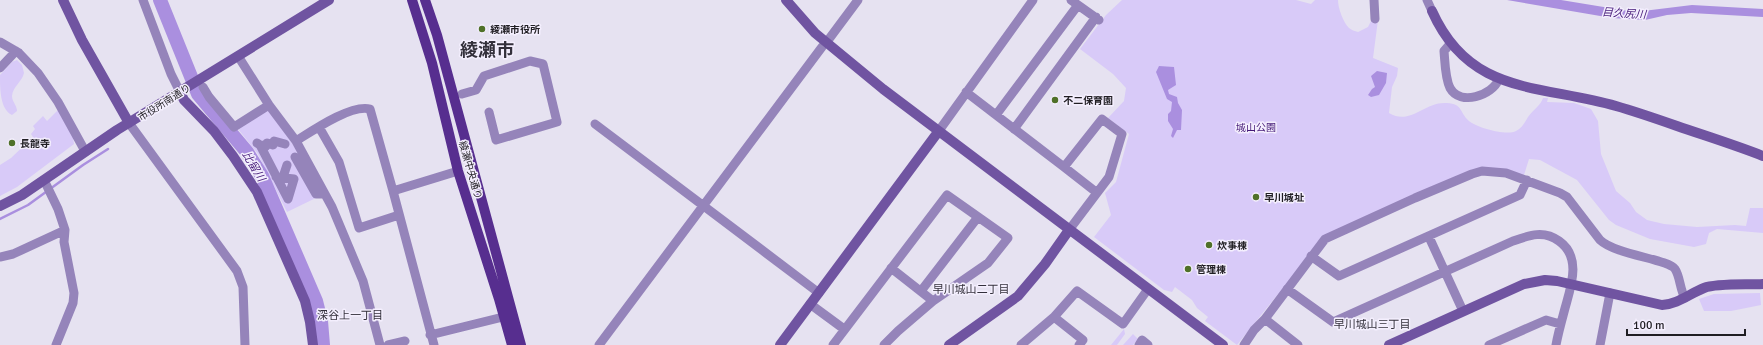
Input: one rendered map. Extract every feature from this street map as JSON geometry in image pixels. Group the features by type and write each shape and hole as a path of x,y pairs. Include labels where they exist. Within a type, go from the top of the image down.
{"main road":[{"name":"綾瀬中央通り","path":"412,0 432,62 458,171 499,299 512,345"},
{"name":"綾瀬中央通り","path":"425,0 437,35 521,345"}],"street":[{"path":"63,0 82,40 129,123 237,271 243,287 245,345"},
{"path":"143,0 171,74 184,100 214,131 258,192 305,302 314,345"},
{"name":"市役所南通り","path":"0,206 22,195 85,151 129,123 180,92 197,84 238,56 329,0"},
{"path":"778,0 798,24 856,73 882,89 1223,345"},
{"path":"786,0 824,45"},
{"path":"599,345 858,0"},
{"path":"780,345 938,132 1033,0"},
{"path":"1374,0 1375,19"},
{"path":"1427,0 1440,30 1451,44 1482,70 1499,79 1528,87 1616,106 1763,156"},
{"path":"996,115 1075,2 1097,18 1014,129"},
{"path":"0,42 16,51 38,73 49,88 85,151"},
{"path":"1451,44 1444,51 1450,87 1455,94 1464,97 1485,94 1494,88 1499,79"},
{"path":"0,68 16,51"},
{"path":"238,56 268,107 285,141 274,141 273,145 267,143 266,146 258,144 280,177 287,165"},
{"path":"462,94 476,90 484,76 530,61 543,64 557,122 496,140 489,112"},
{"path":"197,84 234,127 268,107"},
{"path":"966,92 1096,192"},
{"path":"268,107 296,141 332,207 363,281 380,345"},
{"path":"296,141 341,115 365,108 370,109 430,335 434,345"},
{"path":"949,345 1018,296 1045,264 1068,230 1109,177 1122,134 1102,119 1064,167"},
{"path":"595,124 819,293"},
{"path":"319,127 339,162 359,228 399,215"},
{"path":"295,157 316,194 322,194"},
{"path":"393,191 458,171"},
{"path":"1244,345 1325,239 1472,174 1482,171 1506,173 1567,197 1606,246 1624,253 1668,264 1675,269 1685,298"},
{"path":"44,180 58,209 64,230 64,242 74,293 73,303 56,345"},
{"path":"1311,256 1339,276 1520,195 1526,180"},
{"path":"833,345 946,195 1008,238 988,263 933,301 898,330 884,345"},
{"path":"922,291 978,217"},
{"path":"0,257 13,254 64,230"},
{"path":"1287,290 1333,322 1532,234 1546,234 1564,244 1570,254 1573,267 1572,284 1560,324 1556,345"},
{"path":"1429,237 1463,311"},
{"path":"891,268 933,301"},
{"path":"1389,345 1524,284 1545,280 1572,284 1662,306 1670,305 1705,288 1763,284"},
{"path":"1021,345 1054,317 1077,291 1123,324 1148,288"},
{"path":"1600,345 1610,293"},
{"path":"810,304 844,329"},
{"path":"1054,317 1084,340 1079,345"},
{"path":"430,335 498,318"},
{"path":"1265,319 1298,345"},
{"path":"1490,345 1546,320 1560,324"},
{"path":"1139,345 1142,340 1148,345"},
{"path":"388,345 405,341"}],"green space":[{"name":"城山公園","path":"1122,0 1296,0 1311,4 1315,0 1338,0 1343,19 1351,29 1358,32 1368,27 1372,19 1378,20 1373,58 1398,68 1397,76 1392,87 1389,113 1404,117 1439,103 1447,103 1456,105 1466,118 1473,124 1506,133 1516,131 1522,127 1530,114 1541,103 1543,98 1548,98 1547,102 1574,103 1591,109 1598,121 1601,154 1616,191 1630,203 1636,212 1647,220 1664,224 1697,227 1735,225 1746,226 1750,208 1763,208 1763,233 1717,229 1709,233 1706,244 1694,247 1650,239 1616,225 1609,220 1577,180 1540,160 1529,159 1524,175 1495,168 1322,236 1279,294 1237,345 1205,321 1208,317 1197,308 1192,300 1175,287 1172,292 1164,290 1094,237 1111,215 1105,193 1116,182 1129,134 1108,118 1124,101 1126,88 1113,74 1080,49 1106,15"},
{"path":"17,60 22,65 24,73 12,96 17,111 12,115 5,108 3,103 0,75 12,62"},
{"path":"268,108 294,146 322,195 287,212 258,154 238,129"},
{"path":"58,110 73,137 74,144 17,187 0,196 0,165 11,158 33,137 31,134 35,129 33,126 43,116 47,121"},
{"path":"1760,293 1761,305 1731,311 1704,311 1699,299 1714,294"},
{"path":"1124,329 1125,334 1117,345 1111,345"},
{"path":"1133,334 1138,339 1133,345 1123,345"}],"water":[{"name":"目久尻川","path":"1507,0 1561,0 1628,11 1643,11 1692,5 1763,9 1763,17 1691,13 1667,15 1645,20 1612,18"},
{"path":"1159,66 1174,67 1176,85 1168,90 1169,94 1177,97 1178,103 1182,110 1181,130 1177,130 1173,138 1171,136 1173,129 1168,121 1168,114 1171,111 1172,102 1167,99 1156,72"},
{"path":"1377,71 1387,73 1386,83 1379,95 1371,97 1368,95 1375,87 1371,76"}],"waterway":[{"name":"比留川","path":"160,0 198,94 247,152 262,176 316,301 321,321 323,345"},
{"path":"0,219 28,205 83,165 108,149"}],"place":[{"name":"綾瀬市役所","path":"482,29"},
{"name":"不二保育園","path":"1055,100"},
{"name":"長龍寺","path":"12,143"},
{"name":"早川城址","path":"1256,197"},
{"name":"炊事棟","path":"1209,245"},
{"name":"管理棟","path":"1188,269"}],"district":[{"name":"綾瀬市","path":"487,50"},
{"name":"早川城山二丁目","path":"971,289"},
{"name":"深谷上一丁目","path":"350,315"},
{"name":"早川城山三丁目","path":"1372,324"}]}
